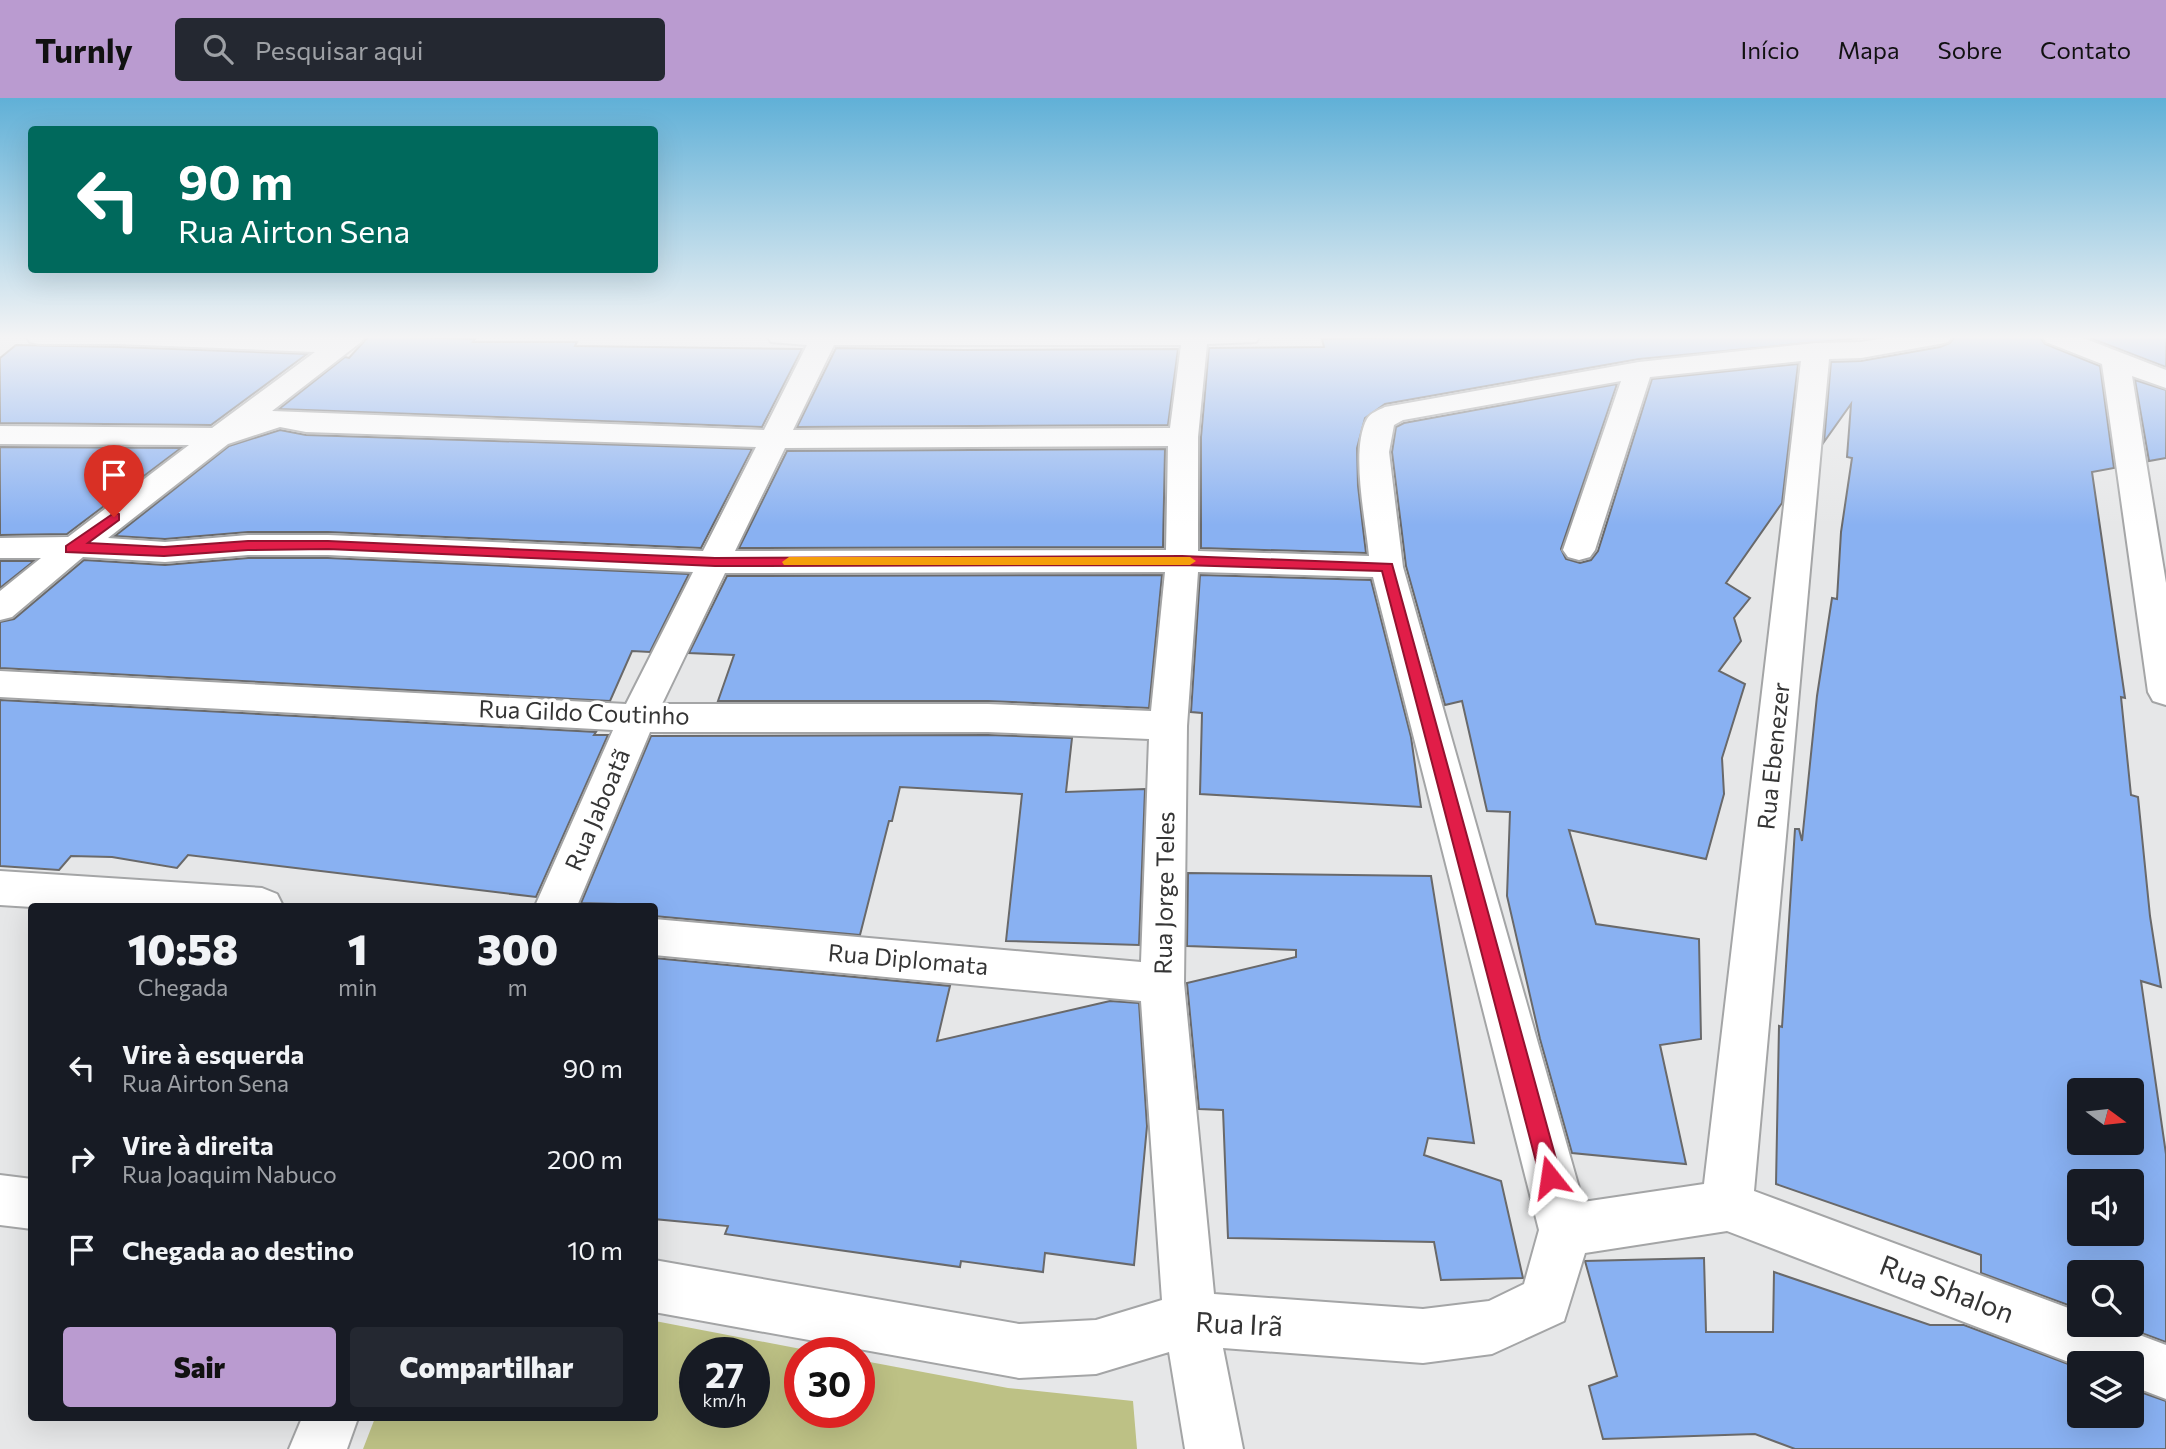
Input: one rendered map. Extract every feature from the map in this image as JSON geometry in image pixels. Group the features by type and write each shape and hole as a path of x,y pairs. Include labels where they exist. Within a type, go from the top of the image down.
{"street":[{"path":"0,609 71,549 272,399"},
{"name":"Rua Jaboatã","path":"557,903 637,718 793,399"},
{"name":"Rua Jorge Teles","path":"1188,399 1183,437 1182,561 1168,726 1162,983 1190,1319 1214,1449"},
{"path":"1474,399 1395,413 1380,421 1374,452 1387,567 1564,1230 1727,1206"},
{"path":"1579,550 1629,399"},
{"name":"Rua Ebenezer","path":"1727,1206 1811,399"},
{"path":"2121,399 2166,692"},
{"path":"0,435 222,438 278,418 306,423 772,439 1183,437"},
{"path":"0,548 92,547 164,552 248,545 328,545 715,562 1182,561 1387,567"},
{"name":"Rua Gildo Coutinho","path":"0,684 637,718 988,718 1168,726"},
{"path":"0,888 218,903"},
{"name":"Rua Diplomata","path":"658,937 1162,983"},
{"path":"0,1200 28,1203"},
{"name":"Rua Shalon","path":"1727,1206 2166,1371"},
{"name":"Rua Irã","path":"658,1287 1019,1351 1096,1346 1190,1319 1423,1336 1492,1327 1545,1302 1564,1230"},
{"path":"318,1449 329,1421"}],"green space":[{"path":"658,1322 738,1337 679,1337 679,1428 770,1428 770,1343 784,1346 784,1428 875,1428 875,1363 1008,1388 1133,1401 1137,1449 363,1449 374,1421 658,1421"}],"building":[{"path":"0,399 246,399 211,425 0,423"},
{"path":"292,399 776,399 762,427 279,409"},
{"path":"811,399 1171,399 1168,425 797,427"},
{"path":"1204,399 1413,399 1385,404 1365,418 1357,448 1358,486 1366,553 1201,548 1201,437"},
{"path":"1535,399 1612,399 1561,549 1566,559 1580,563 1591,560 1598,551 1646,399 1794,399 1782,503 1726,583 1750,598 1734,618 1741,641 1719,671 1745,684 1722,758 1724,794 1706,859 1569,830 1596,924 1699,939 1701,1039 1660,1045 1686,1164 1572,1153 1540,1039 1507,896 1510,812 1487,811 1462,701 1445,705 1406,566 1392,452 1396,427 1404,423"},
{"path":"1828,399 2105,399 2114,468 2092,472 2125,698 2121,697 2131,795 2138,797 2150,916 2161,987 2141,981 2166,1154 2166,1342 2144,1334 2144,1260 2067,1260 2067,1305 1981,1273 1981,1255 1776,1184 1779,1026 1782,1027 1795,829 1799,829 1802,841 1817,696 1832,598 1837,599 1841,532 1852,458 1847,457 1851,404 1824,442"},
{"path":"2138,399 2166,399 2166,458 2149,461"},
{"path":"280,430 306,435 752,449 701,548 328,532 248,532 165,539 115,536 229,446"},
{"path":"0,447 181,448 67,534 0,535"},
{"path":"1165,449 1163,547 739,548 787,451"},
{"path":"248,558 328,558 689,574 650,652 632,651 610,701 0,668 0,622 14,619 84,560 165,565"},
{"path":"0,561 34,561 0,588"},
{"path":"1162,575 1149,708 988,701 718,701 734,655 689,653 727,576"},
{"path":"1200,575 1371,580 1411,737 1421,807 1200,794 1202,713 1191,712"},
{"path":"0,700 596,732 594,735 608,735 536,897 188,855 177,868 112,857 71,856 59,870 0,866"},
{"path":"988,735 1072,738 1066,792 1145,789 1139,945 1006,941 1022,794 900,787 860,935 658,916 658,903 581,903 651,736"},
{"path":"1188,873 1431,876 1474,1143 1428,1138 1424,1155 1501,1181 1523,1278 1441,1280 1434,1242 1228,1238 1223,1110 1199,1109 1187,983 1296,957 1296,950 1187,946"},
{"path":"658,958 950,986 937,1041 1110,1001 1139,1003 1147,1126 1134,1265 1045,1253 1043,1272 961,1261 960,1267 725,1234 728,1226 658,1219"},
{"path":"1704,1258 1706,1332 1773,1332 1774,1272 1930,1325 1964,1325 2067,1364 2067,1428 2144,1428 2144,1393 2166,1401 2166,1449 1795,1449 1755,1434 1603,1439 1589,1386 1617,1376 1585,1261"}],"slow traffic":[{"path":"789,562 1190,561"}],"route":[{"path":"114,517 71,549 92,547 164,552 248,545 328,545 715,562 1182,561 1387,567 1550,1177"}]}
